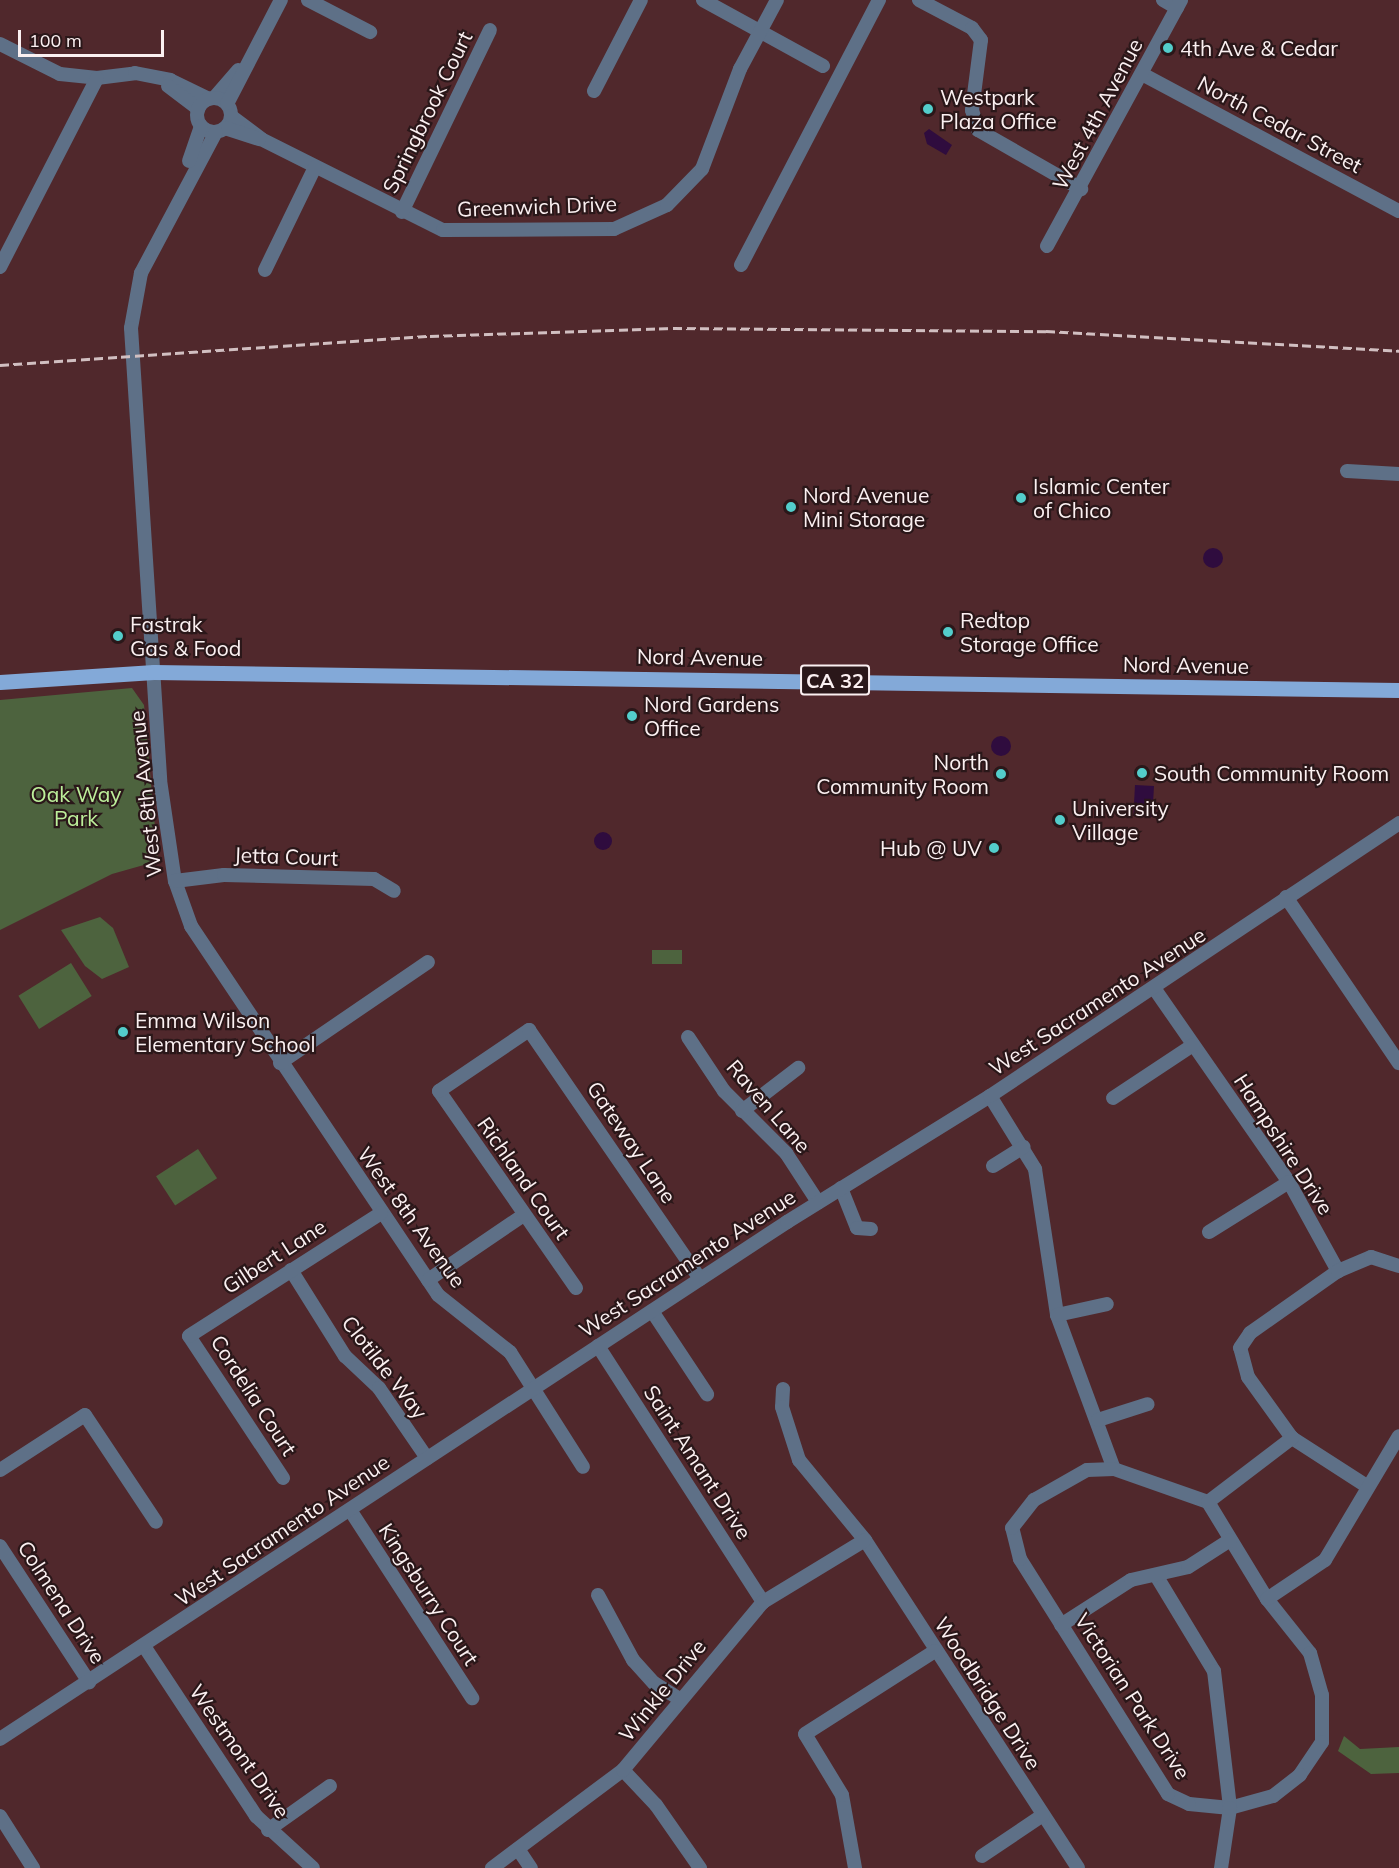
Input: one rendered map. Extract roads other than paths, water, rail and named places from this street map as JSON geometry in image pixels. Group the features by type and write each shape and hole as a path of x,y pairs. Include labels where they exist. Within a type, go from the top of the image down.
{"main road":[{"name":"Nord Avenue","path":"0,682 154,672 1399,690"}],"street":[{"name":"West 8th Avenue","path":"281,0 255,50 225,120 180,192 141,273 131,328 160,780 175,881 192,926 280,1063 438,1295 510,1352 536,1389 583,1467"},
{"path":"308,0 370,32"},
{"path":"594,91 641,0"},
{"path":"703,0 823,66"},
{"name":"Greenwich Drive","path":"225,120 402,212 443,230 614,229 641,220 667,205 702,169 759,31 777,0"},
{"path":"741,265 879,0"},
{"path":"919,0 972,28 981,40 972,110 978,130 1081,189"},
{"path":"1163,0 1179,4"},
{"name":"West 4th Avenue","path":"1047,246 1081,189 1179,4"},
{"name":"Springbrook Court","path":"402,212 490,30"},
{"path":"0,60 4,45 60,74 97,78 135,73 161,78 211,98 225,120 201,126 198,109 161,78"},
{"name":"West 8th Avenue","path":"198,109 255,50"},
{"name":"North Cedar Street","path":"1142,74 1399,211"},
{"path":"0,267 97,78"},
{"name":"West 8th Avenue","path":"180,192 201,126"},
{"path":"265,270 315,167"},
{"path":"1347,471 1399,474"},
{"name":"West Sacramento Avenue","path":"0,1739 352,1513 428,1458 818,1202 990,1096 1399,823"},
{"name":"Jetta Court","path":"175,881 224,875 374,879 394,891"},
{"path":"1286,897 1399,1064"},
{"path":"280,1063 428,962"},
{"name":"Hampshire Drive","path":"1154,988 1289,1182 1338,1271"},
{"name":"Gateway Lane","path":"439,1091 529,1030 700,1279"},
{"name":"Raven Lane","path":"688,1037 742,1111 786,1153 818,1202"},
{"path":"1113,1098 1193,1046"},
{"path":"742,1111 798,1068"},
{"name":"Richland Court","path":"439,1091 522,1216 576,1288"},
{"path":"990,1096 1024,1147 1035,1169 1057,1315 1114,1468"},
{"path":"993,1166 1024,1147"},
{"path":"1209,1232 1289,1182"},
{"path":"841,1188 857,1228 871,1229"},
{"name":"Gilbert Lane","path":"189,1335 381,1213"},
{"path":"428,1280 522,1216"},
{"path":"1365,1485 1293,1438 1248,1377 1240,1348 1251,1333 1338,1271 1371,1257 1399,1266"},
{"name":"Clotilde Way","path":"291,1270 345,1356 379,1388 428,1458"},
{"path":"1057,1315 1107,1304"},
{"path":"652,1311 707,1394"},
{"name":"Cordelia Court","path":"189,1335 283,1478"},
{"name":"Saint Amant Drive","path":"598,1346 763,1602"},
{"name":"Woodbridge Drive","path":"783,1389 782,1407 799,1460 865,1540 1078,1868"},
{"path":"1098,1420 1148,1404"},
{"path":"0,1470 85,1415 156,1522"},
{"path":"1268,1599 1324,1560 1365,1485 1399,1436"},
{"path":"1208,1502 1293,1438"},
{"name":"Victorian Park Drive","path":"1114,1468 1208,1502 1268,1599 1310,1653 1323,1695 1322,1742 1300,1775 1273,1796 1230,1808 1189,1804 1168,1794 1020,1559 1012,1528 1034,1500 1087,1470 1114,1468"},
{"name":"Kingsburry Court","path":"352,1513 472,1698"},
{"name":"Winkle Drive","path":"492,1868 622,1770 763,1602 865,1540"},
{"path":"1061,1625 1131,1580 1157,1577 1188,1567 1230,1540"},
{"name":"Colmena Drive","path":"0,1546 89,1682"},
{"path":"1157,1577 1214,1671 1230,1808 1221,1868"},
{"path":"598,1595 633,1660 680,1699"},
{"name":"Westmont Drive","path":"144,1646 268,1830 314,1868"},
{"path":"855,1868 842,1795 805,1734 935,1651"},
{"path":"622,1770 662,1813 700,1868"},
{"path":"268,1830 330,1786"},
{"path":"982,1856 1043,1815"},
{"path":"0,1816 33,1868"},
{"path":"518,1849 531,1868"}],"railway":[{"path":"0,365 430,336 673,328 1046,331 1399,351"}],"place":[{"name":"4th Ave & Cedar","path":"1168,48"},
{"name":"Westpark Plaza Office","path":"928,109"},
{"name":"Islamic Center of Chico","path":"1021,498"},
{"name":"Nord Avenue Mini Storage","path":"791,507"},
{"name":"Redtop Storage Office","path":"948,632"},
{"name":"Fastrak Gas & Food","path":"118,636"},
{"name":"Nord Gardens Office","path":"632,716"},
{"name":"South Community Room","path":"1142,773"},
{"name":"North Community Room","path":"1001,774"},
{"name":"University Village","path":"1060,820"},
{"name":"Hub @ UV","path":"994,848"},
{"name":"Emma Wilson Elementary School","path":"123,1032"}],"park label":[{"name":"Oak Way Park","path":"76,806"}]}
